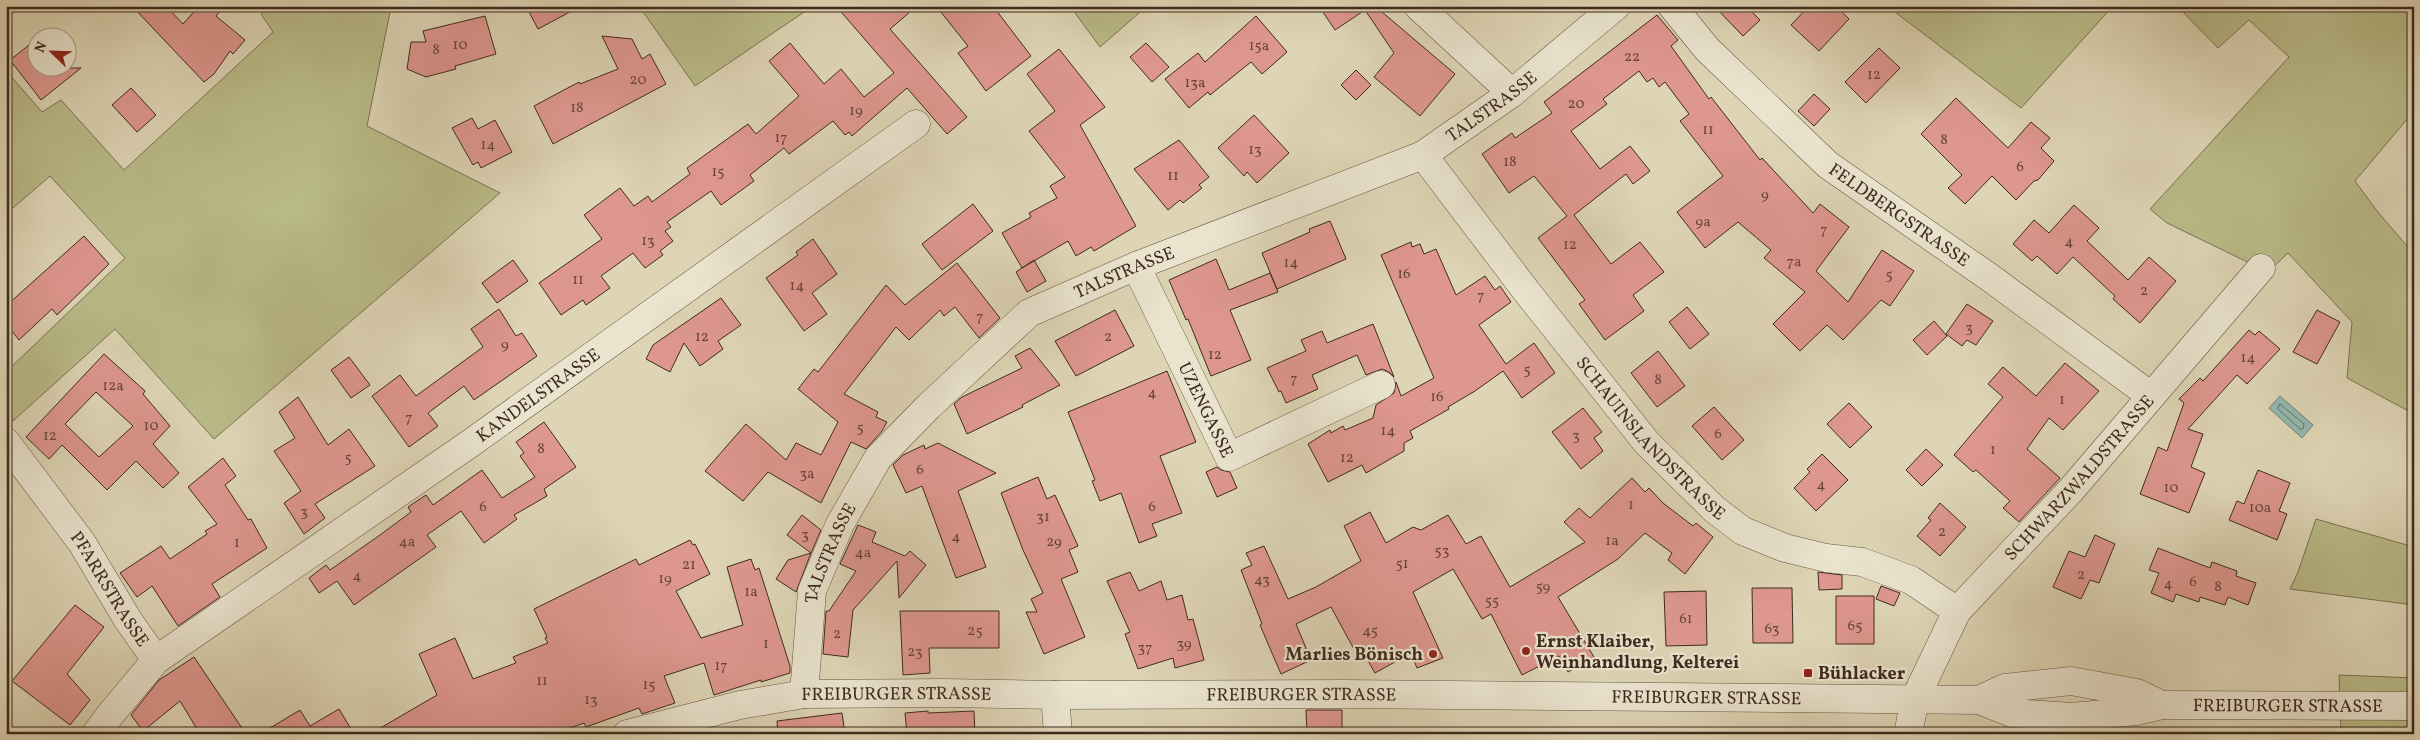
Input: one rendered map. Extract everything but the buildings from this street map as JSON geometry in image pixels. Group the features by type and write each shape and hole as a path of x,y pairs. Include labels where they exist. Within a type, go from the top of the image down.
{"street":[{"path":"1418,6 1512,92"},
{"name":"TALSTRASSE","path":"804,694 812,591 840,524 878,458 928,406 1029,313 1136,266 1423,155 1512,92 1616,6"},
{"name":"FELDBERGSTRASSE","path":"1672,6 1707,49 1828,166 1989,277 2151,396"},
{"name":"KANDELSTRASSE","path":"156,660 468,446 916,124"},
{"name":"SCHAUINSLANDSTRASSE","path":"1423,155 1527,292 1647,443 1714,508 1743,531 1785,548 1826,558 1862,562 1911,580 1957,611"},
{"name":"UZENGASSE","path":"1136,266 1230,457 1381,385"},
{"name":"SCHWARZWALDSTRASSE","path":"1908,734 1915,700 1957,611 2071,490 2261,268"},
{"name":"PFARRSTRASSE","path":"6,442 82,543 128,620 156,660 96,734"},
{"name":"FREIBURGER STRASSE","path":"1979,700 2005,688 2071,681 2137,692 2162,705"},
{"name":"FREIBURGER STRASSE","path":"627,734 740,705 804,694 1344,694 1979,700 2012,713 2072,717 2136,711 2162,705 2414,706"},
{"path":"1055,695 1058,734"}],"green space":[{"path":"271,6 391,7 367,126 500,193 214,439 115,329 13,421 6,395 6,372 125,258 50,176 6,214 6,76 9,74 42,112 61,100 124,170 273,32 261,14"},
{"path":"639,6 808,6 810,8 695,86"},
{"path":"1070,6 1147,6 1100,47"},
{"path":"1901,6 2113,6 2021,108 1895,12"},
{"path":"2177,6 2414,6 2414,111 2355,181 2377,211 2414,254 2414,414 2347,378 2352,322 2288,253 2268,272 2167,223 2150,209 2289,57 2249,20 2218,48"},
{"path":"2316,519 2414,547 2414,605 2290,589 2298,572"},
{"path":"2339,675 2414,678 2414,734 2341,730"}],"water":[{"path":"2280,396 2313,425 2302,438 2269,408"}],"place":[{"name":"Ernst Klaiber, Weinhandlung, Kelterei","path":"1526,651"},
{"name":"Marlies Bönisch","path":"1433,654"},
{"name":"Bühlacker","path":"1808,673"}]}
